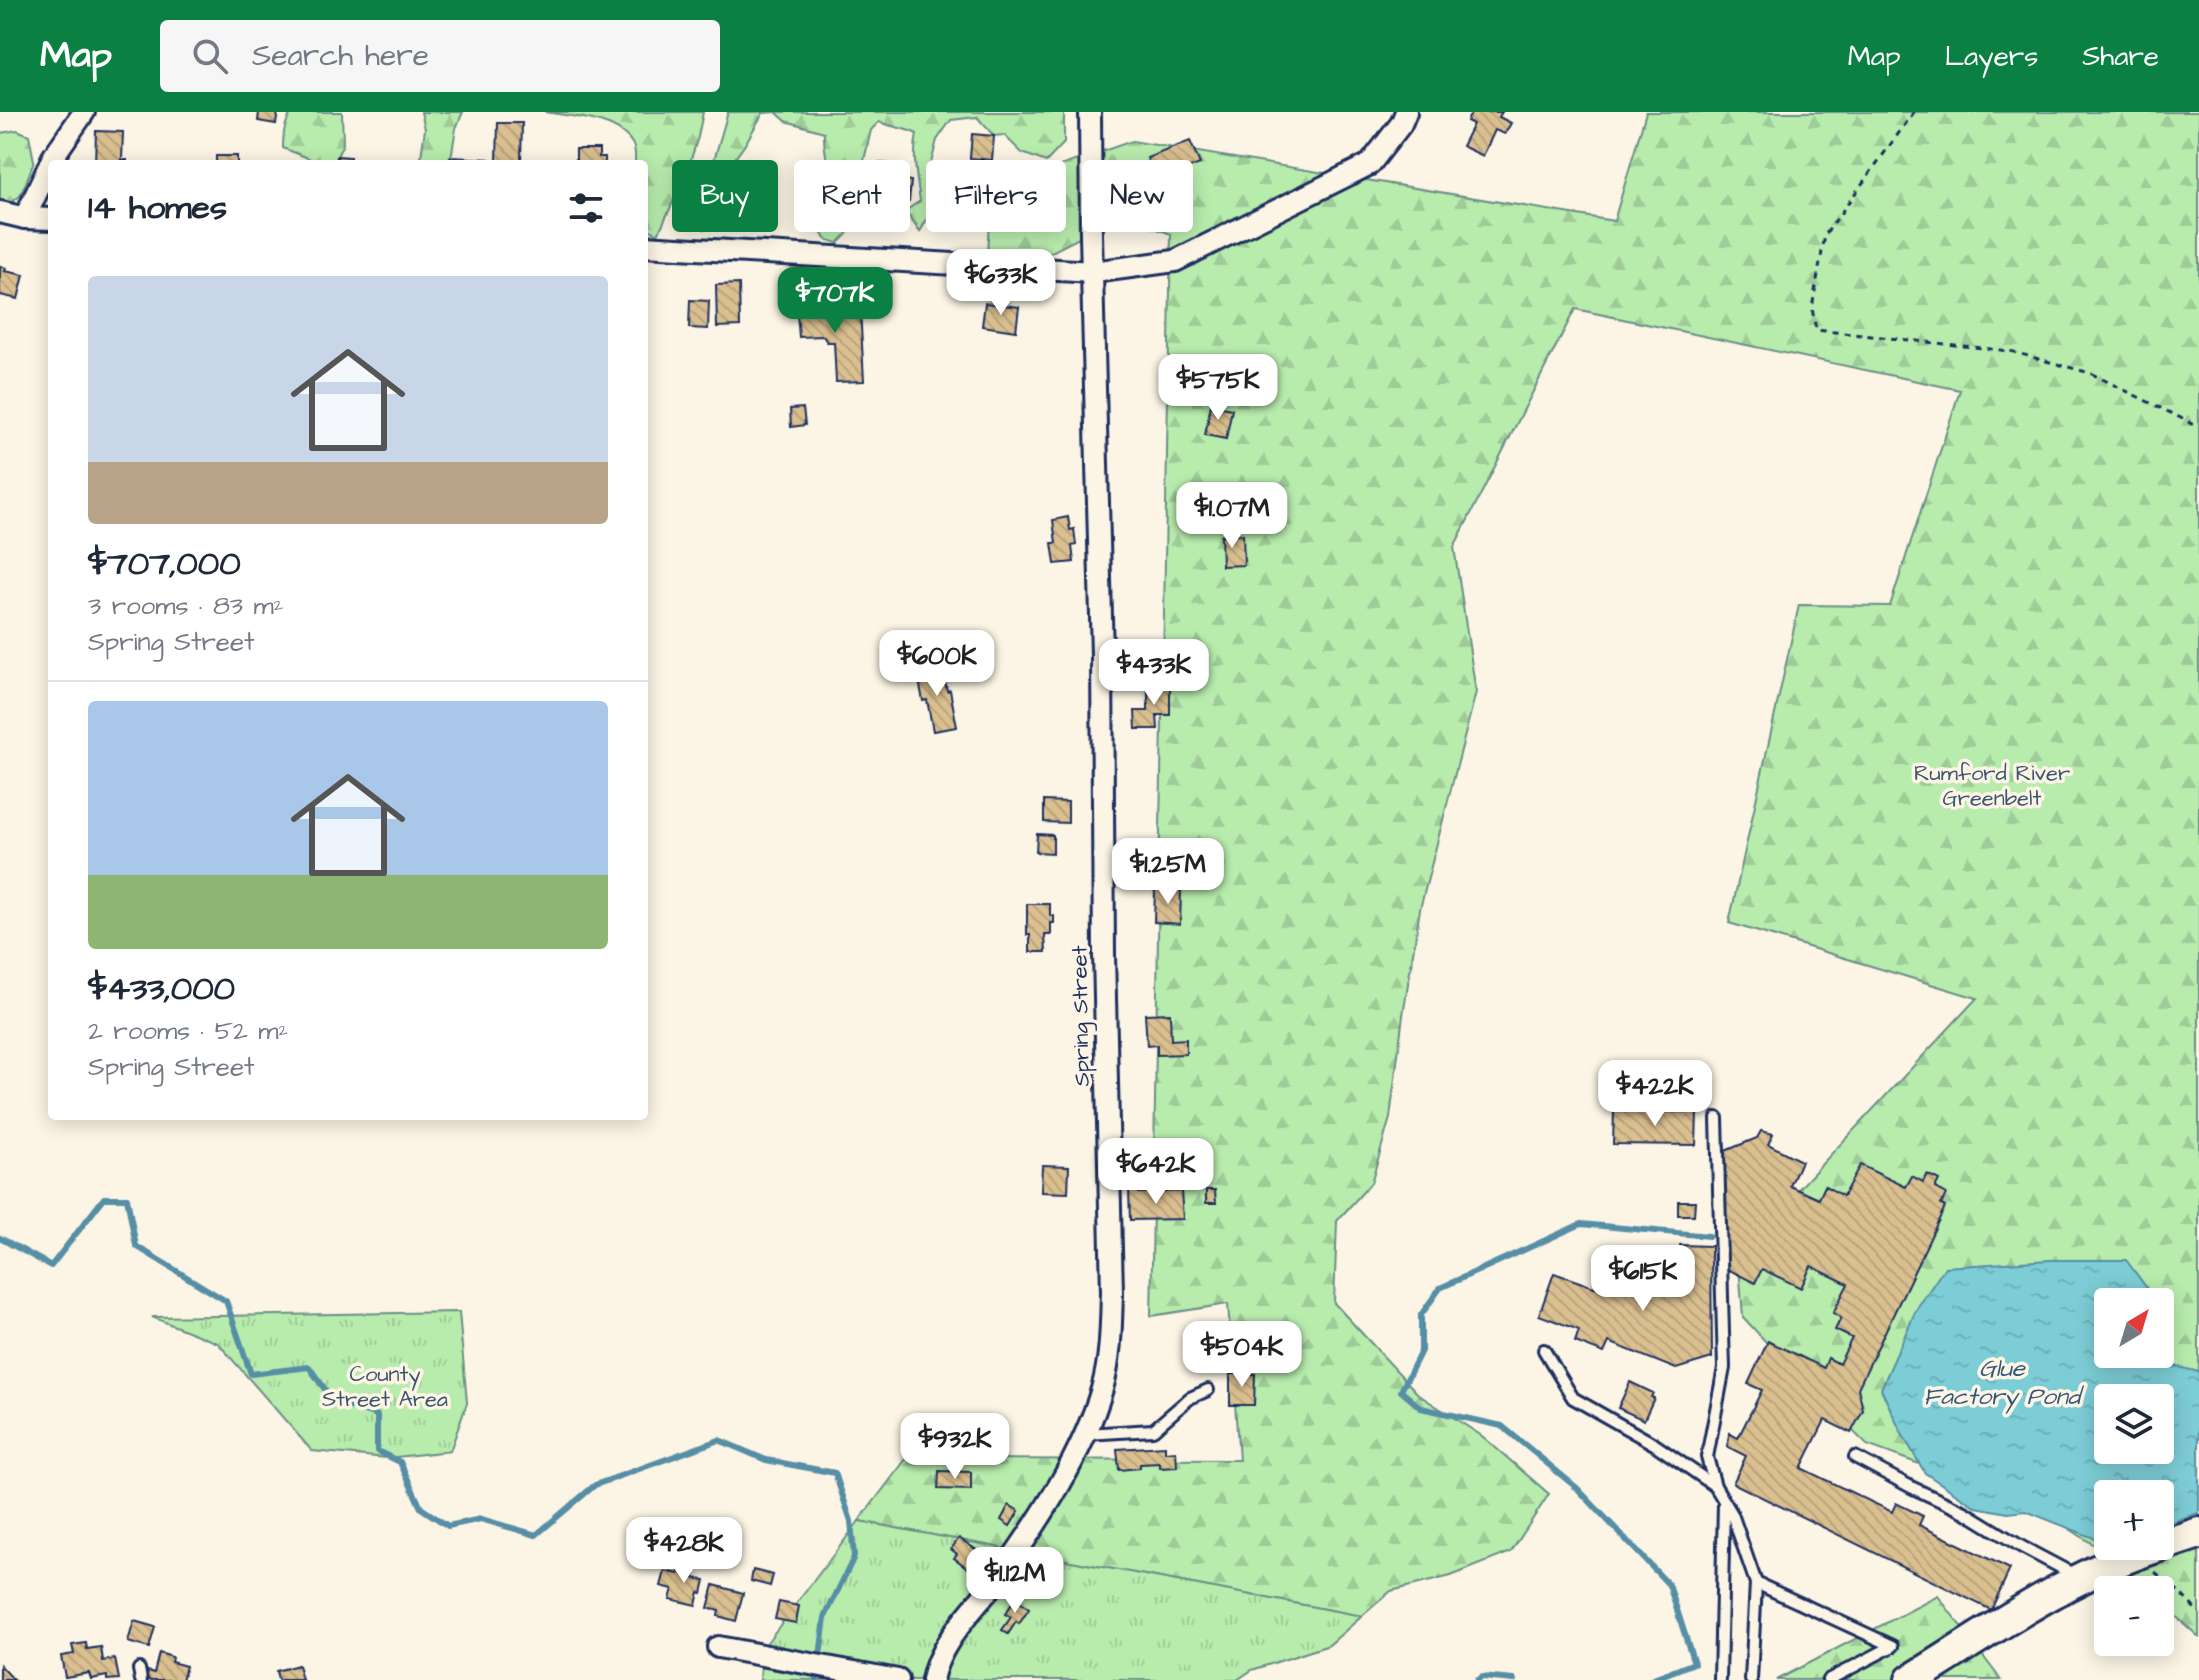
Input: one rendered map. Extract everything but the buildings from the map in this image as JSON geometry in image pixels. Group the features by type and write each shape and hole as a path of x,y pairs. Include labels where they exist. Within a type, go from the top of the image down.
{"street":[{"path":"52,160 84,112"},
{"name":"Spring Street","path":"932,1680 935,1666 954,1634 1001,1574 1042,1514 1084,1434 1102,1389 1110,1345 1112,1292 1104,969 1102,655 1090,112"},
{"path":"648,246 1093,272 1175,261 1370,164 1401,124 1406,112"},
{"path":"25,218 48,168"},
{"path":"0,212 25,218 48,219"},
{"path":"2174,1541 2199,1533"},
{"path":"1911,1680 2080,1578 2124,1560"},
{"path":"718,1647 898,1680"}],"lane":[{"path":"1717,1118 1724,1368 1707,1457 1715,1486 1732,1514 1756,1583 1751,1680"},
{"path":"1544,1350 1573,1398 1654,1444 1715,1486"},
{"path":"1084,1434 1153,1430 1190,1398 1208,1390"},
{"path":"1855,1457 1965,1512 2080,1578"},
{"path":"1720,1680 1724,1502"},
{"path":"1756,1583 1893,1646 1828,1680"}],"path":[{"path":"1914,112 1825,235 1812,308 1816,330 2010,351 2090,373 2199,427"},
{"path":"2158,1560 2178,1591 2199,1613"}],"green space":[{"path":"292,112 342,112 343,144 336,160 313,160 283,148 287,121"},
{"path":"421,112 463,112 456,128 451,160 421,160 425,129"},
{"path":"545,112 703,112 691,160 672,160 672,204 658,234 648,228 648,160 635,160 634,147 626,136 606,124"},
{"path":"728,112 776,112 763,113 734,160 714,160"},
{"path":"776,112 1064,112 1064,143 1048,160 1041,160 1022,153 1004,135 994,136 977,117 951,120 937,140 932,160 926,160 926,221 920,232 910,218 910,208 920,201 915,160 917,134 879,122 871,130 864,160 827,160 824,132 786,121"},
{"name":"Rumford River Greenbelt","path":"1646,112 2199,112 2199,1637 2174,1615 2174,1576 2131,1576 2114,1560 2174,1560 2174,1480 2094,1480 2094,1545 2019,1496 1867,1445 1743,1317 1738,1254 1977,998 1729,923 1799,605 1890,606 1960,390 1575,309 1454,547 1476,692 1420,909 1390,1118 1371,1183 1337,1221 1334,1303 1419,1395 1482,1436 1549,1494 1511,1552 1451,1576 1391,1591 1362,1616 859,1521 906,1459 1239,1460 1228,1304 1151,1316 1171,234 1166,232 1193,232 1193,160 1082,160 1082,232 1091,232 985,286 988,232 1066,232 1066,164 1132,141 1614,221"},
{"path":"17,130 29,135 34,161 20,196 9,204 0,203 0,133"},
{"path":"821,232 847,232 838,243 825,239"},
{"name":"County Street Area","path":"459,1312 467,1403 450,1451 387,1458 312,1451 218,1343 152,1317"},
{"path":"859,1521 1362,1616 1329,1645 1252,1670 1237,1680 760,1680 762,1649"},
{"path":"1938,1596 2001,1680 1776,1680"}],"water":[{"name":"Glue Factory Pond","path":"2050,1260 2126,1260 2146,1288 2094,1288 2094,1368 2174,1366 2199,1372 2199,1513 2174,1521 2174,1480 2094,1480 2094,1538 2026,1511 2008,1513 1976,1507 1925,1473 1881,1389 1916,1310 1945,1267"}],"waterway":[{"path":"0,1238 51,1266 104,1198 127,1198 136,1246 226,1301 251,1374 309,1367 334,1402 377,1415 377,1451 400,1462 421,1508 448,1526 481,1519 536,1535 595,1485 719,1440 766,1460 835,1473 851,1521 854,1557 825,1617 817,1680"},
{"path":"1651,1680 1694,1663 1669,1585 1577,1488 1502,1426 1421,1408 1401,1391 1421,1351 1421,1315 1440,1288 1581,1224 1709,1236"},
{"path":"1477,1680 1482,1677 1514,1680"}]}
